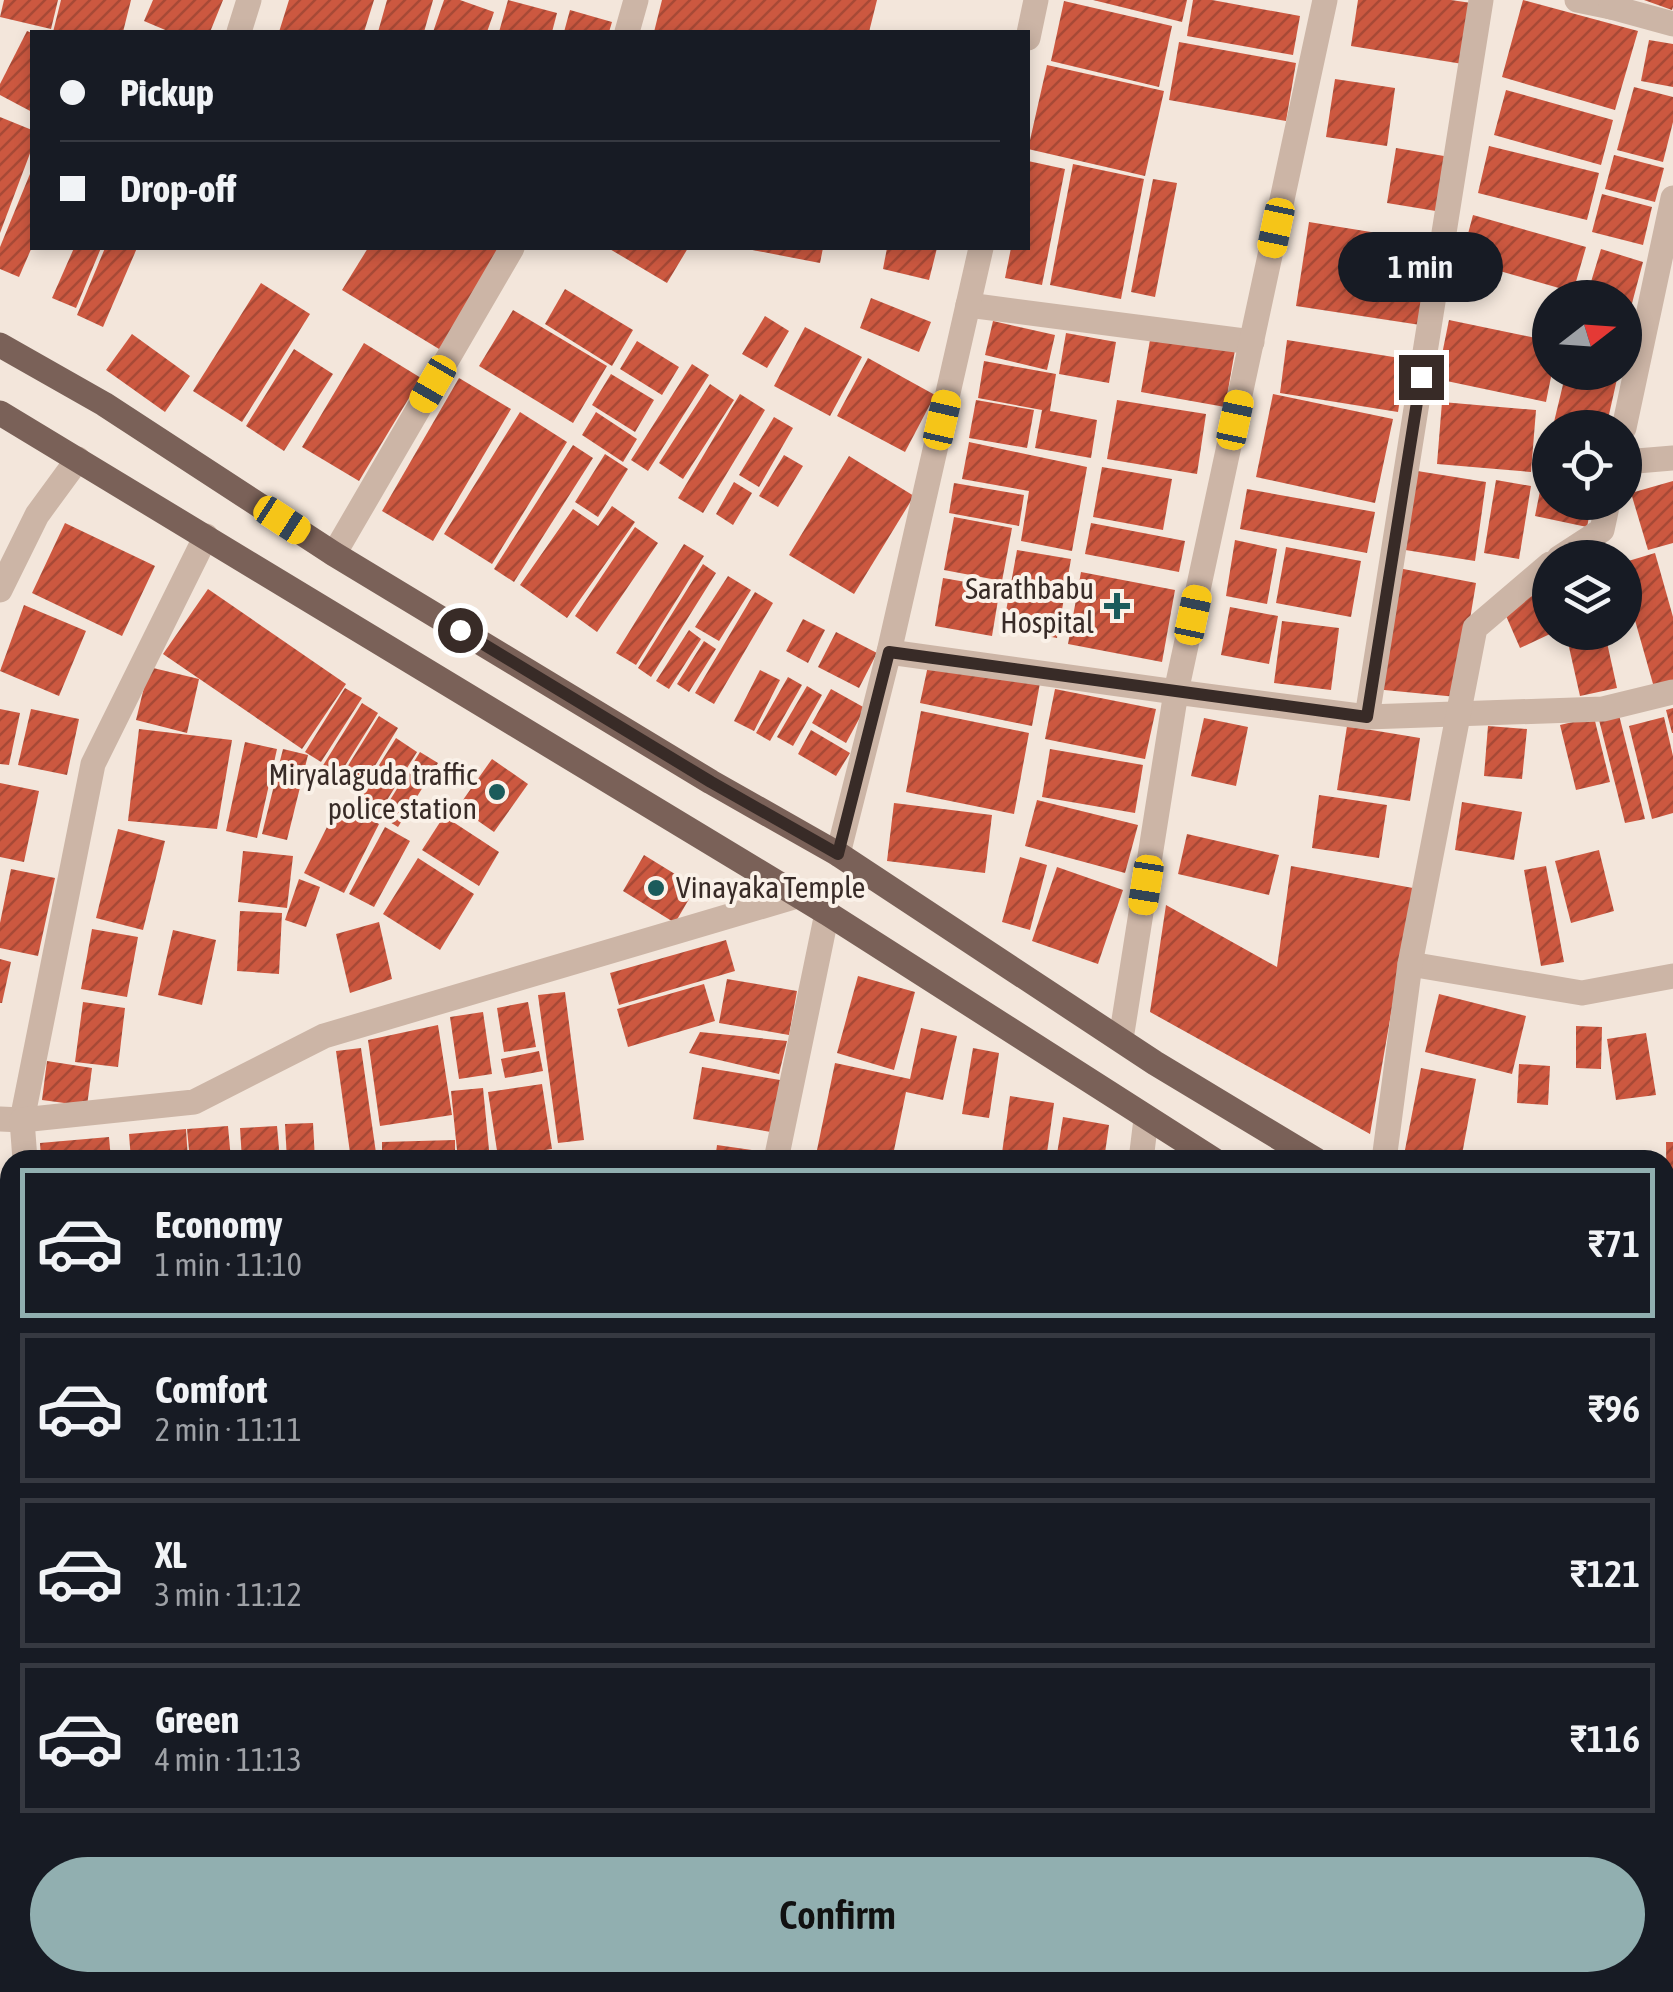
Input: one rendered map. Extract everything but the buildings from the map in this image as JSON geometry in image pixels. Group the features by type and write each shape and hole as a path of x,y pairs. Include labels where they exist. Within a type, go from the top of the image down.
{"main road":[{"path":"0,346 104,404 334,554 711,782 838,854 902,899 1300,1150"},
{"path":"0,413 827,912 1197,1150"}],"street":[{"path":"240,30 248,0"},
{"path":"628,30 636,0"},
{"path":"1030,30 1036,0"},
{"path":"1121,1039 1176,692 1325,0"},
{"path":"1367,717 1481,0"},
{"path":"1577,0 1611,3 1673,24"},
{"path":"1628,410 1673,198"},
{"path":"334,554 511,250"},
{"path":"838,854 889,652 981,250"},
{"path":"968,305 1252,342"},
{"path":"1642,461 1673,458"},
{"path":"0,590 37,515 78,459"},
{"path":"1587,540 1602,530 1604,520"},
{"path":"22,1150 11,1119 92,764 206,536"},
{"path":"1385,1150 1410,964 1475,628 1532,579"},
{"path":"889,652 1367,717 1603,708 1673,692"},
{"path":"11,1119 194,1102 324,1036 797,896"},
{"path":"778,1150 827,912"},
{"path":"1410,964 1582,994 1673,976"},
{"path":"1142,1150 1146,1119"}],"place":[{"name":"Sarathbabu Hospital","path":"1117,606"},
{"name":"Miryalaguda traffic police station","path":"497,792"},
{"name":"Vinayaka Temple","path":"656,888"}],"route":[{"path":"460,630 838,854 889,652 1367,717 1421,377"}]}
